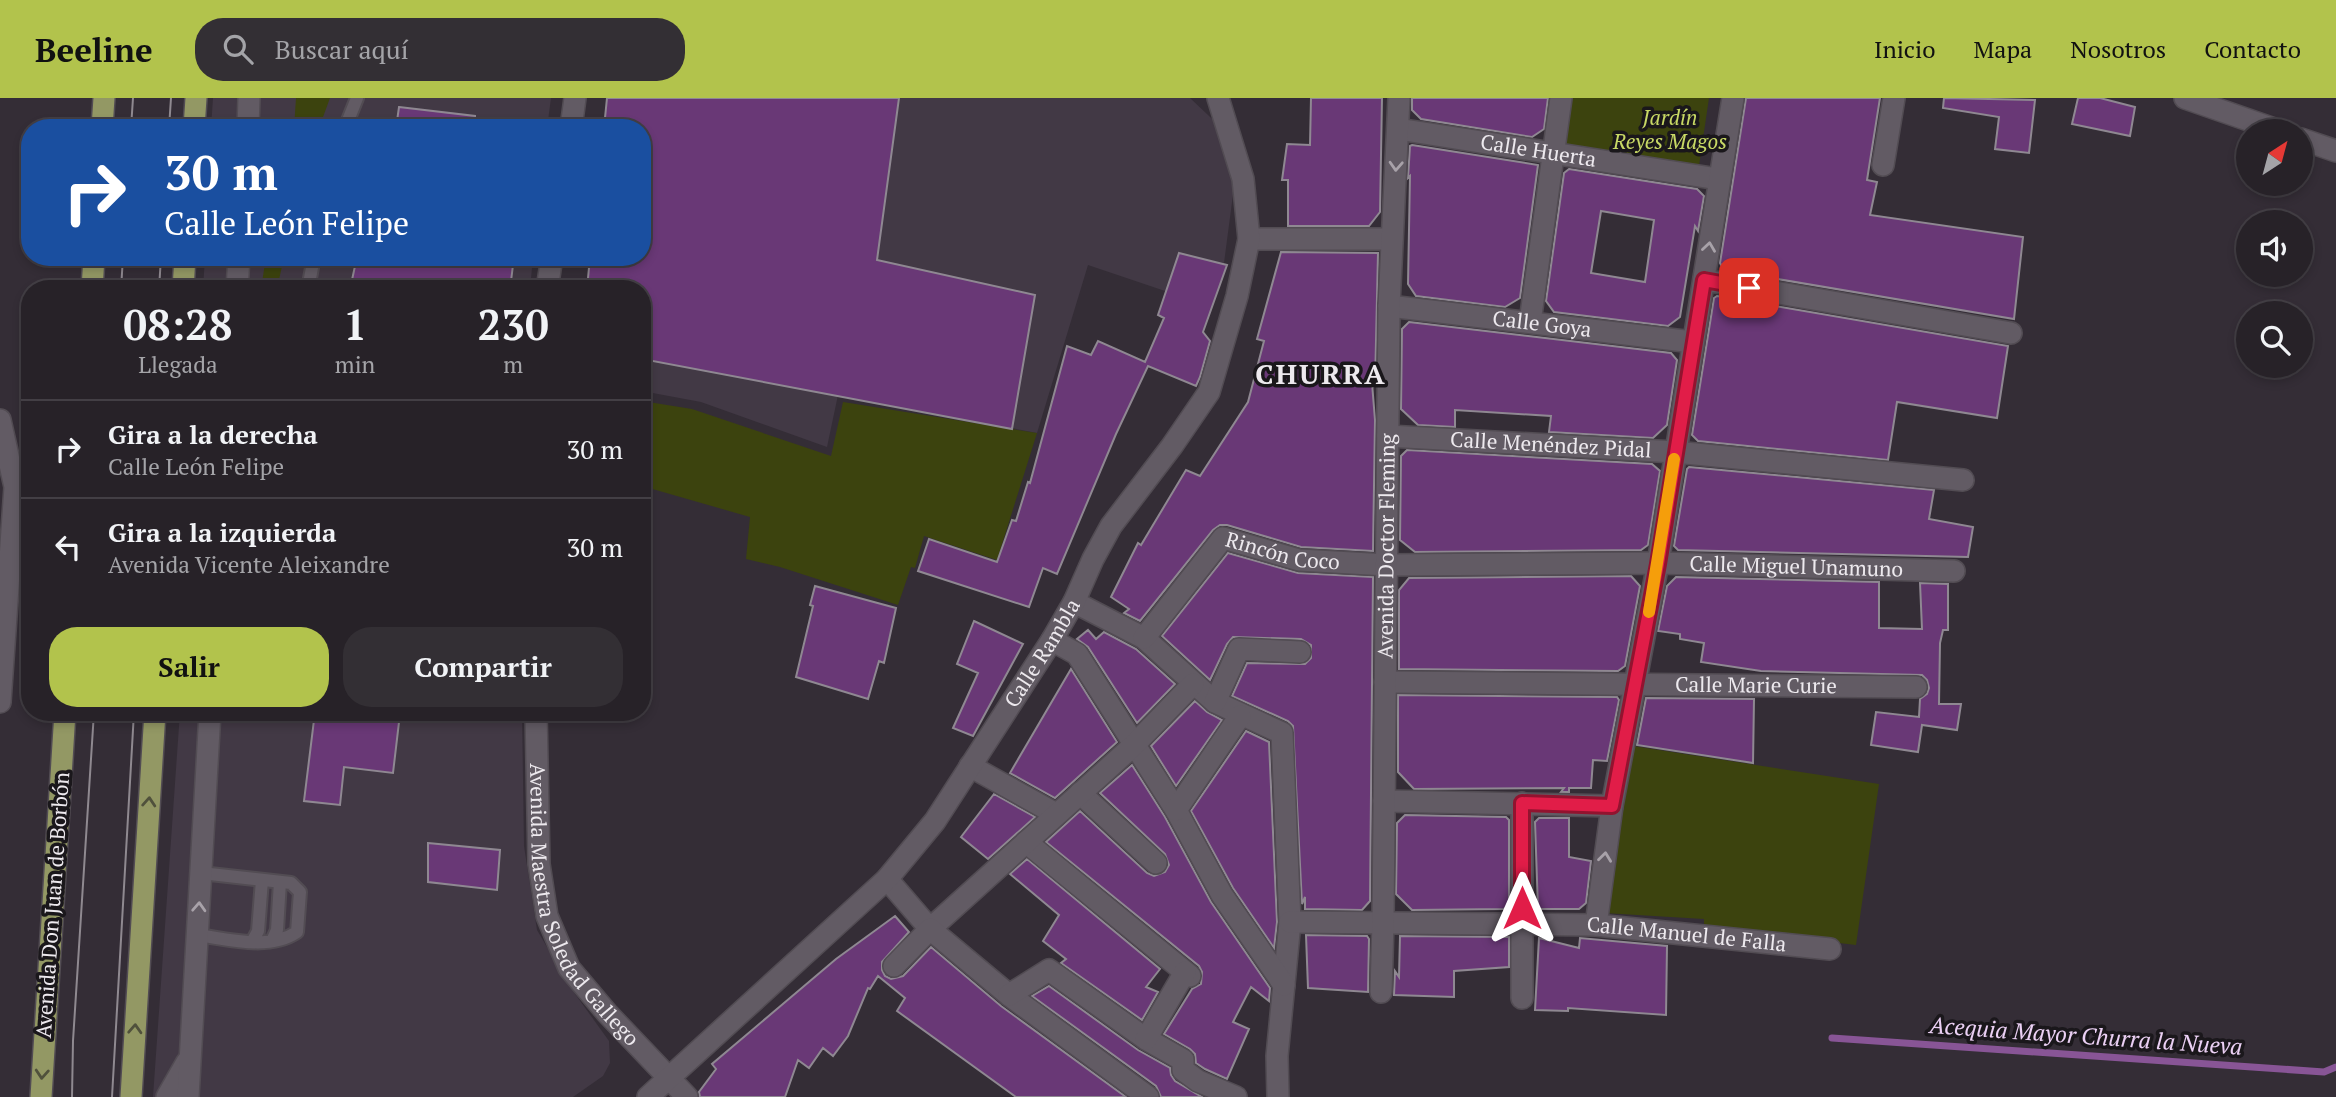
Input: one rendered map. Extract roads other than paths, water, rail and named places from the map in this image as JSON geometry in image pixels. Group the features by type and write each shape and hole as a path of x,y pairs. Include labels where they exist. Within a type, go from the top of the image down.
{"main road":[{"path":"103,119 104,98"},
{"path":"195,119 196,98"},
{"name":"Avenida Don Juan de Borbón","path":"41,1097 64,721"},
{"path":"131,1097 154,721"}],"street":[{"path":"248,119 250,98"},
{"path":"572,119 575,98"},
{"path":"1206,98 1220,105"},
{"name":"Avenida Doctor Fleming","path":"1381,992 1390,306 1399,98"},
{"path":"1530,322 1561,98"},
{"path":"1596,925 1612,806 1658,564 1733,98"},
{"path":"1883,165 1894,98"},
{"path":"2185,98 2245,119"},
{"name":"Calle Rambla","path":"648,1097 887,879 935,821 1052,640 1111,526 1209,392 1237,296 1249,239 1242,179 1220,105"},
{"name":"Calle Huerta","path":"1398,130 1718,180"},
{"path":"2314,143 2336,151"},
{"path":"1249,239 1392,239"},
{"path":"1704,280 2011,333"},
{"name":"Calle Goya","path":"1390,306 1693,342"},
{"path":"0,420 15,487 0,702"},
{"name":"Calle Menéndez Pidal","path":"1388,436 1675,452 1963,480"},
{"name":"Rincón Coco","path":"1144,638 1223,538 1299,560 1387,565"},
{"name":"Calle Miguel Unamuno","path":"1387,565 1658,564 1954,571"},
{"path":"1074,602 1144,638 1215,702 1240,716 1282,733 1290,922 1277,1056 1278,1097"},
{"path":"1052,640 1077,654 1176,810 1222,895 1283,985"},
{"path":"1215,702 1239,649 1300,652"},
{"name":"Calle Marie Curie","path":"1385,682 1916,687"},
{"path":"894,966 930,929 1134,745 1193,684"},
{"path":"1176,810 1240,716"},
{"path":"188,1097 209,721"},
{"name":"Avenida Maestra Soledad Gallego","path":"536,721 539,864 547,916 569,968 607,1013 687,1097"},
{"path":"970,766 1056,814"},
{"path":"1080,793 1156,863"},
{"path":"1384,801 1612,806"},
{"path":"1522,803 1522,998"},
{"path":"1026,842 1187,974 1146,1039"},
{"path":"887,879 930,929 1009,995 1148,1097"},
{"name":"Calle Manuel de Falla","path":"1290,922 1596,925 1830,949"},
{"path":"1009,995 1049,970 1146,1039 1183,1060 1183,1070 1198,1081 1236,1097"},
{"path":"167,1097 190,1056"}],"lane":[{"path":"349,119 357,98"},
{"path":"197,935 252,942 286,940 297,932 300,892 291,883 201,873"},
{"path":"252,942 258,931 262,880"},
{"path":"272,941 277,930 280,882"}],"waterway":[{"name":"Acequia Mayor Churra la Nueva","path":"1832,1038 2324,1072 2336,1067"}],"tram line":[{"path":"132,119 133,98"},
{"path":"170,119 171,98"},
{"path":"122,266 122,280"},
{"path":"160,266 160,280"},
{"path":"72,1097 73,1041 93,721"},
{"path":"112,1097 133,721"}],"district":[{"name":"CHURRA","path":"1321,374"}],"park label":[{"name":"Jardín Reyes Magos","path":"1670,130"}]}
